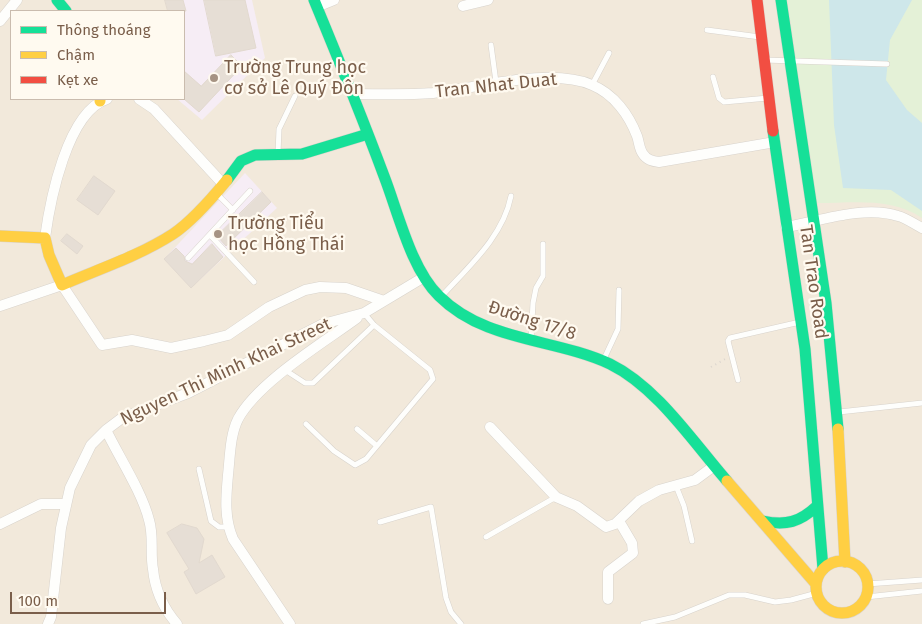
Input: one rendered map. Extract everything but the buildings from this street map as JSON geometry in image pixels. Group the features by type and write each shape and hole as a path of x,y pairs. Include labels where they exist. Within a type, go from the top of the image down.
{"main road":[{"path":"57,0 65,10"},
{"name":"Tan Trao Road","path":"757,0 763,60 801,322 823,569"},
{"name":"Tan Trao Road","path":"781,0 788,59 814,222 831,346 845,562"},
{"name":"Đường 17/8","path":"316,4 424,276 440,297 483,325 602,362 628,374 647,389 763,521 816,588"},
{"path":"0,236 45,238 48,255 62,286 145,250 174,233 220,189 242,161 255,155 302,154 368,134"},
{"path":"763,521 789,526 805,518 817,506"},
{"path":"830,624 838,616 854,610 866,597 867,584 860,569 845,562 837,562 823,569 816,588 825,607 838,616"},
{"path":"854,610 856,624"}],"street":[{"path":"0,21 17,0"},
{"path":"316,4 334,0"},
{"path":"463,6 488,0"},
{"name":"Tran Nhat Duat","path":"353,94 431,93 496,82 563,78 592,85 612,98 629,118 642,154 649,160 659,162 775,142"},
{"path":"45,238 49,205 68,147 82,120 103,100"},
{"path":"140,100 154,109 220,189"},
{"path":"786,227 856,214 880,213 898,216 922,228"},
{"name":"Nguyen Thi Minh Khai Street","path":"48,624 51,617 54,581 66,504 79,466 91,445 106,430 131,414 188,393 323,324 364,313 424,276"},
{"path":"0,306 62,286 102,345 132,340 171,348 228,335 269,307 290,297 320,287 346,288 384,301"},
{"path":"290,624 233,539 228,527 226,512 233,433 238,418 253,400 286,370 364,313"},
{"path":"490,427 556,497 577,506 606,527 619,521 639,500 659,490 695,480 714,466"},
{"path":"106,430 146,510 152,533 152,569 158,593 166,611 177,624"},
{"path":"0,524 41,504 66,504"},
{"path":"608,599 608,572 633,553 632,543 619,521"}],"lane":[{"path":"707,30 761,37"},
{"path":"491,45 496,82"},
{"path":"592,85 609,53"},
{"path":"763,60 788,59 887,64"},
{"path":"713,77 719,98 724,102 769,98"},
{"path":"278,154 279,129 295,96"},
{"path":"220,189 233,210"},
{"path":"188,258 250,191"},
{"path":"440,297 479,256 496,233 509,207 511,196"},
{"path":"210,235 254,282"},
{"path":"531,341 533,304 536,288 543,276 543,244"},
{"path":"602,362 618,329 618,290"},
{"path":"306,424 334,451 355,465 366,459 433,379 430,370 374,324 364,313"},
{"path":"738,380 728,341 734,335 801,322"},
{"path":"286,370 304,383 313,383 374,324"},
{"path":"836,412 922,403"},
{"path":"357,429 377,446"},
{"path":"200,469 211,521 219,527 228,527"},
{"path":"676,486 684,506 692,541"},
{"path":"486,537 556,497"},
{"path":"380,522 431,507 446,598 451,612 461,624"},
{"path":"867,584 922,580"},
{"path":"643,624 675,617 729,595 745,595 775,602 791,600 816,588"},
{"path":"866,597 922,591"}],"path":[{"path":"711,367 732,355"}],"shaded area":[{"path":"0,0 922,0 922,624 0,624"},
{"name":"Trường Trung học cơ sở Lê Quý Đôn","path":"167,0 252,0 265,58 202,120 178,100 185,100 185,10 169,10"},
{"name":"Trường Tiểu học Hồng Thái","path":"245,173 277,208 191,288 164,259"}],"green space":[{"path":"787,0 922,0 922,218 910,211 885,204 858,202 817,203"}],"water":[{"path":"829,0 912,0 890,40 886,80 907,110 922,123 922,211 891,190 843,188 834,125"}],"traffic: fast":[{"path":"57,0 65,10"},
{"path":"314,0 367,132 406,239 429,285 457,311 477,322 521,338 588,356 610,364 627,374 659,401 727,481"},
{"path":"781,0 826,303 838,429"},
{"path":"773,131 805,349 823,569"},
{"path":"227,180 241,161 255,155 302,154 368,134"},
{"path":"763,521 786,523 805,516 817,506"}],"traffic: slow":[{"path":"0,236 45,238 49,255 62,285 133,256 173,234 194,216 227,180"},
{"path":"838,429 845,562"},
{"path":"727,481 816,584"},
{"path":"842,561 852,563 860,569 866,577 868,587 866,597 860,605 852,611 842,613 832,611 824,605 818,597 816,587 818,577 824,569 832,563 842,561"}],"traffic: jam":[{"path":"757,0 773,131"}],"place":[{"name":"Trường Trung học cơ sở Lê Quý Đôn","path":"214,78"},
{"name":"Trường Tiểu học Hồng Thái","path":"218,234"}]}
